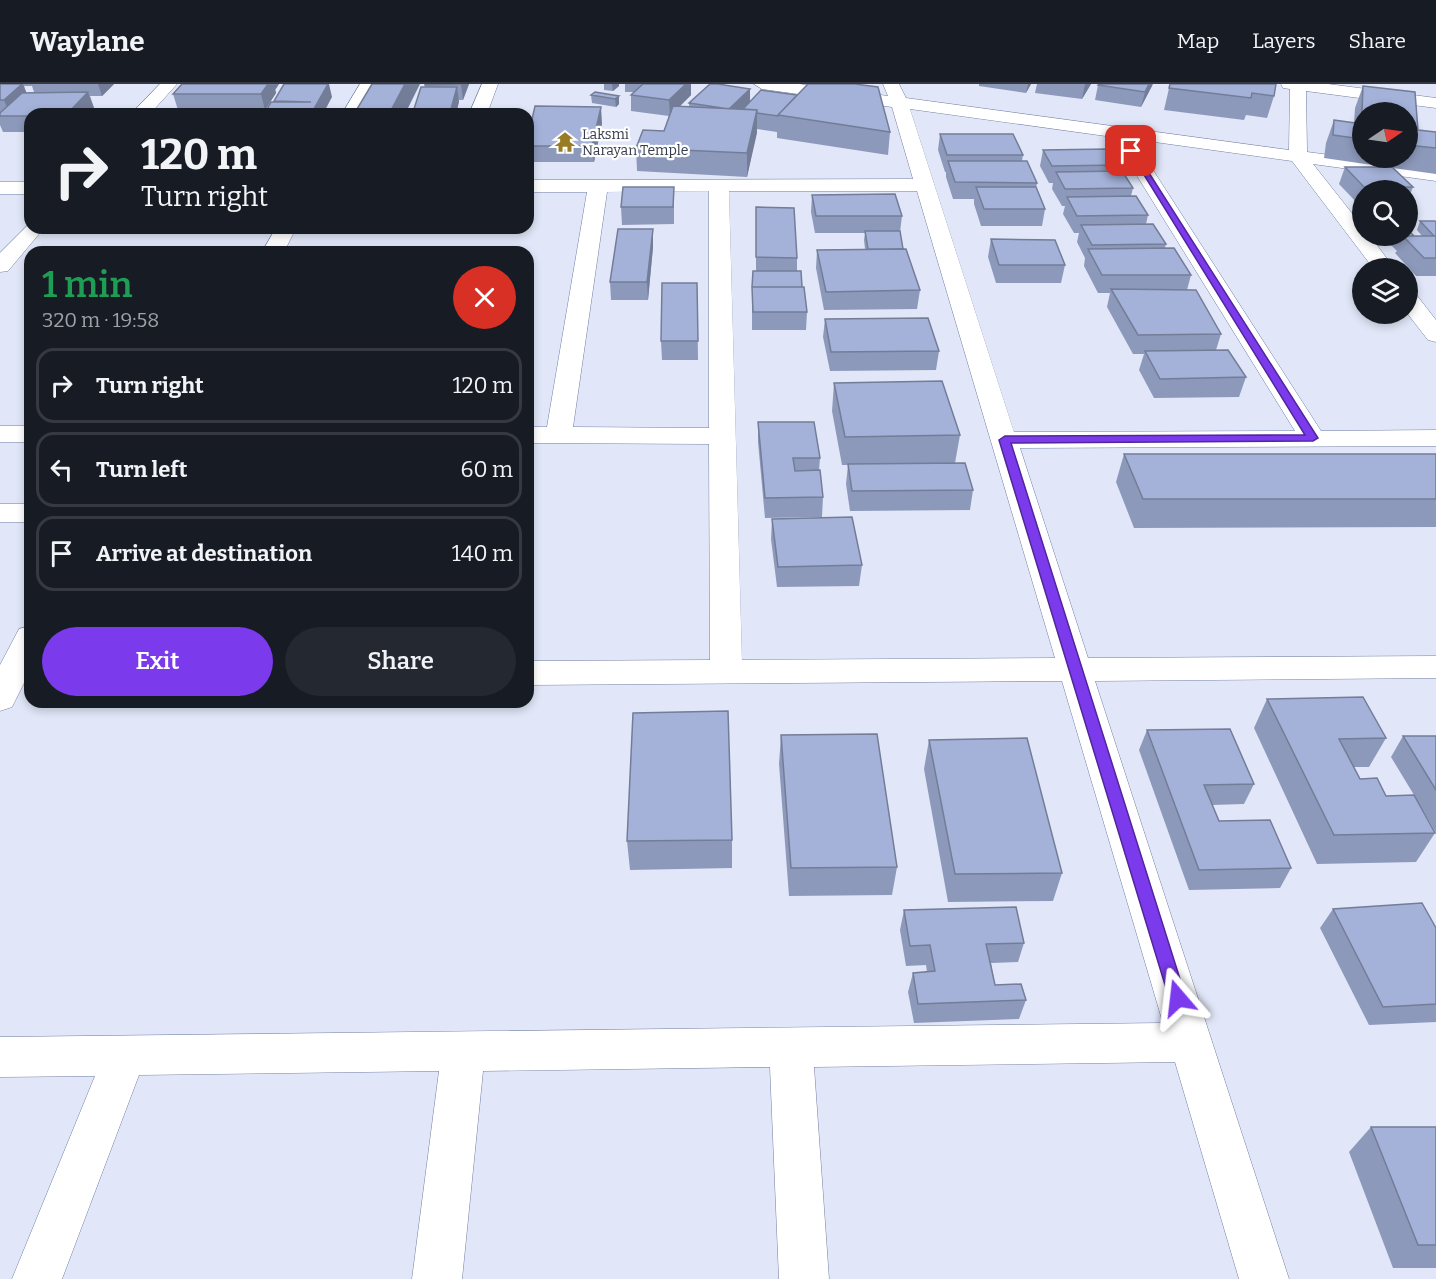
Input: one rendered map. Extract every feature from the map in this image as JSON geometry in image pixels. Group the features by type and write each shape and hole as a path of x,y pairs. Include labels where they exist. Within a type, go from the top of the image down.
{"street":[{"path":"146,108 169,84"},
{"path":"354,108 368,84"},
{"path":"480,108 490,84"},
{"path":"762,84 895,93 1119,132 1436,176"},
{"path":"1376,258 1298,157 1294,85 1436,103"},
{"path":"895,93 1077,670 1264,1279"},
{"path":"1119,132 1313,438"},
{"path":"534,186 925,185"},
{"path":"559,435 598,186"},
{"path":"719,186 726,672"},
{"path":"0,188 24,188"},
{"path":"0,266 29,234"},
{"path":"1418,312 1436,335"},
{"path":"0,434 24,434"},
{"path":"534,435 723,436"},
{"path":"1005,440 1436,438"},
{"path":"0,513 24,513"},
{"path":"11,680 24,651"},
{"path":"534,673 1436,667"},
{"path":"0,1057 1191,1042"},
{"path":"791,1047 804,1279"},
{"path":"437,1279 463,1051"},
{"path":"37,1279 125,1055"}],"building":[{"path":"0,84 22,84 4,100 0,100"},
{"path":"182,84 268,84 261,94 173,94"},
{"path":"284,84 328,84 314,108 268,108 271,102 311,102 274,101"},
{"path":"372,84 405,84 392,108 358,108"},
{"path":"643,84 686,84 669,100 631,95"},
{"path":"710,84 750,89 729,109 689,103"},
{"path":"808,84 855,84 878,87 890,132 778,115"},
{"path":"1099,84 1149,84 1145,92"},
{"path":"1170,84 1276,84 1274,96 1252,93 1251,98 1169,88"},
{"path":"1363,86 1415,92 1416,102 1362,102"},
{"path":"421,87 457,87 451,108 414,108"},
{"path":"761,90 797,95 778,116 743,109"},
{"path":"88,92 73,108 24,108 24,116 0,116 0,113 22,93"},
{"path":"595,92 619,96 615,99 591,95"},
{"path":"535,106 601,107 592,146 534,146"},
{"path":"673,106 757,110 747,153 636,148 643,130 664,131"},
{"path":"1334,120 1352,123 1352,138 1333,135"},
{"path":"1418,130 1436,132 1436,148 1418,146"},
{"path":"940,134 1013,134 1023,155 947,155"},
{"path":"1108,149 1118,165 1052,166 1043,150"},
{"path":"948,161 1027,161 1037,183 955,182"},
{"path":"1345,167 1393,168 1406,180 1357,180"},
{"path":"1122,171 1133,188 1065,189 1056,172"},
{"path":"623,187 674,187 673,207 621,207"},
{"path":"976,187 1036,187 1045,209 984,209"},
{"path":"895,194 902,216 816,216 812,195"},
{"path":"1136,196 1148,215 1077,216 1067,197"},
{"path":"756,207 794,208 797,258 756,257"},
{"path":"1420,221 1435,221 1436,236 1434,236"},
{"path":"1153,224 1166,244 1092,245 1081,225"},
{"path":"618,229 653,229 647,282 610,282"},
{"path":"865,231 900,231 903,249 868,249"},
{"path":"1418,236 1436,236 1436,258 1424,258 1413,246 1418,246"},
{"path":"991,239 1055,240 1065,265 999,265"},
{"path":"1174,248 1191,275 1102,275 1088,249"},
{"path":"906,249 920,290 826,292 817,250"},
{"path":"753,271 801,271 802,287 752,287"},
{"path":"662,283 697,283 698,341 661,341"},
{"path":"752,287 804,287 807,312 753,312"},
{"path":"1111,289 1196,290 1221,334 1138,335"},
{"path":"928,318 939,351 831,352 825,319"},
{"path":"1228,350 1246,377 1160,379 1145,351"},
{"path":"942,381 960,435 845,437 834,383"},
{"path":"758,422 814,422 820,458 793,458 795,471 820,470 823,497 765,498"},
{"path":"1124,454 1436,454 1436,499 1143,499"},
{"path":"965,463 973,490 852,491 848,464"},
{"path":"852,517 862,565 778,567 772,519"},
{"path":"1363,697 1386,738 1339,739 1360,779 1377,778 1386,796 1414,795 1435,833 1334,835 1267,699"},
{"path":"728,711 732,840 627,841 633,713"},
{"path":"1230,729 1254,784 1204,785 1219,821 1270,820 1291,868 1199,870 1147,730"},
{"path":"877,734 897,867 791,868 781,735"},
{"path":"1403,736 1436,736 1436,790"},
{"path":"1027,738 1062,873 955,874 929,740"},
{"path":"1422,903 1436,928 1436,1004 1383,1007 1333,909"},
{"path":"1016,907 1024,943 986,944 995,985 1021,984 1026,1000 918,1004 913,973 935,971 930,945 910,946 904,910"},
{"path":"1371,1127 1436,1127 1436,1245 1418,1245"}],"place":[{"name":"Laksmi Narayan Temple","path":"565,142"}],"route":[{"path":"1131,151 1313,438 1005,440 1178,998"}]}
